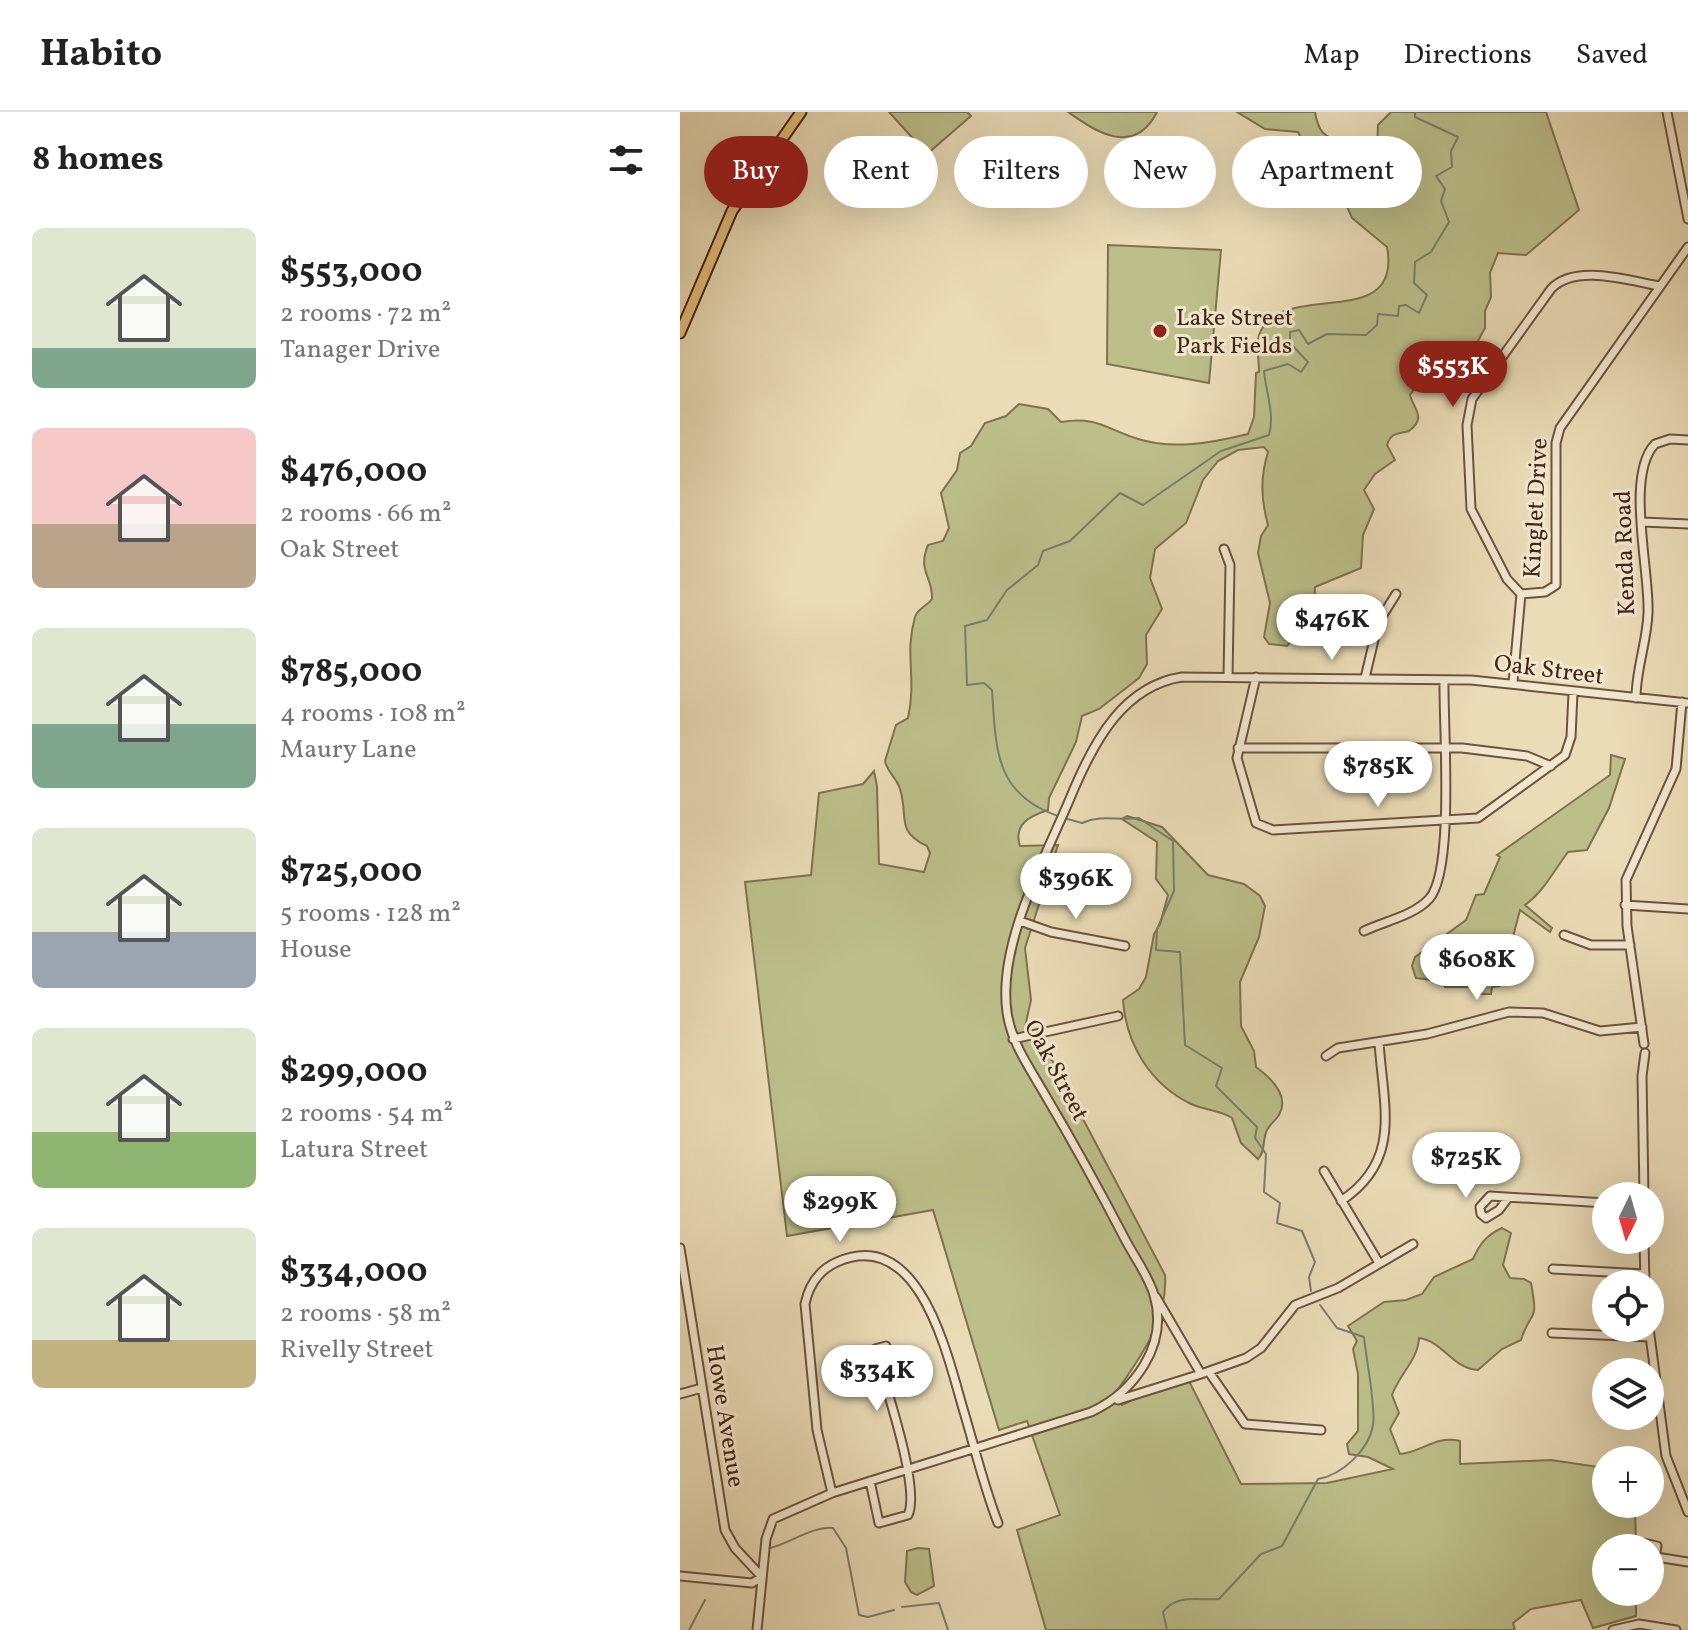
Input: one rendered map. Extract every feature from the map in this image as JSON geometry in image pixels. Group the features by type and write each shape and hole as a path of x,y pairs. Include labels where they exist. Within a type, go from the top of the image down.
{"main road":[{"path":"680,333 732,211 801,112"}],"street":[{"path":"1667,112 1688,219"},
{"name":"Kinglet Drive","path":"1521,594 1548,591 1556,585 1556,443 1560,428 1688,247"},
{"path":"1513,683 1521,594 1507,579 1471,509 1467,443 1470,403 1551,289 1562,280 1593,277 1660,286"},
{"name":"Kenda Road","path":"1636,698 1637,670 1648,614 1642,473 1649,451 1660,441 1688,440"},
{"path":"1643,522 1688,524"},
{"path":"1224,549 1230,565 1228,677"},
{"path":"1365,678 1378,623 1396,594"},
{"name":"Oak Street","path":"757,1630 766,1539 773,1519 832,1493 1112,1402 1127,1390 1146,1363 1156,1325 1155,1295 1092,1175 1013,1039 1007,1012 1006,978 1020,921 1100,733 1128,705 1153,685 1166,680 1228,677 1513,683 1573,693 1685,703"},
{"path":"1256,677 1238,748 1239,772 1260,828 1444,822 1478,818 1565,755 1570,743 1573,693"},
{"path":"1364,931 1411,912 1431,897 1442,871 1444,680"},
{"path":"1644,1182 1642,1076 1645,1048 1625,905 1628,872 1676,769 1685,703"},
{"path":"1238,748 1444,748 1527,756 1551,766"},
{"path":"1625,905 1688,909"},
{"path":"1020,921 1051,932 1125,946"},
{"path":"1564,935 1591,945 1630,945"},
{"path":"1326,1056 1338,1048 1427,1034 1509,1012 1543,1013 1600,1031 1642,1027"},
{"path":"1013,1039 1118,1016"},
{"path":"1341,1201 1367,1181 1381,1157 1384,1136 1379,1042"},
{"path":"1324,1171 1379,1263"},
{"path":"1508,1198 1592,1203"},
{"path":"1112,1402 1205,1373 1256,1352 1283,1316 1299,1302 1338,1288 1413,1244"},
{"name":"Howe Avenue","path":"680,1250 725,1530 735,1548 762,1577"},
{"path":"832,1493 817,1430 804,1311 808,1291 817,1276 844,1259 866,1256 883,1260 916,1289 945,1340 998,1523"},
{"path":"1553,1269 1592,1271"},
{"path":"1155,1295 1205,1373 1245,1424 1321,1430"},
{"path":"1552,1333 1592,1333"},
{"path":"1651,1342 1666,1456 1688,1512"},
{"path":"870,1481 874,1516 879,1523 907,1516 911,1509 908,1469 875,1349 886,1346"},
{"path":"680,1394 702,1388"},
{"path":"1664,1558 1688,1562"},
{"path":"680,1576 752,1583 762,1577"},
{"path":"1613,1630 1640,1624 1676,1630"}],"green space":[{"path":"889,112 967,112 971,116 938,144 938,136 911,136"},
{"path":"1068,112 1157,112 1148,126 1130,136 1114,136 1090,127"},
{"path":"1237,112 1315,112 1321,130 1327,136 1300,136 1298,132 1265,129"},
{"path":"1391,112 1546,112 1579,210 1526,255 1498,253 1490,273 1491,297 1485,311 1485,328 1472,352 1452,356 1422,378 1410,395 1418,413 1417,422 1409,431 1391,438 1387,445 1395,460 1375,474 1364,490 1374,509 1363,535 1361,568 1315,587 1314,618 1287,646 1269,644 1264,637 1270,603 1258,553 1261,536 1268,525 1263,480 1268,452 1264,447 1238,450 1218,461 1203,480 1186,523 1155,549 1150,578 1162,609 1146,635 1147,664 1139,678 1099,709 1082,716 1076,742 1049,798 1048,810 1029,818 1019,832 1020,846 1058,845 1025,948 1031,1000 1025,1027 1042,1041 1165,1275 1162,1307 1151,1337 1117,1391 1122,1405 1186,1375 1241,1484 1327,1483 1393,1469 1368,1457 1349,1454 1347,1444 1358,1431 1358,1374 1353,1349 1357,1341 1348,1326 1384,1302 1406,1300 1422,1294 1434,1277 1473,1259 1484,1240 1502,1228 1511,1233 1503,1265 1510,1278 1531,1283 1534,1311 1521,1340 1502,1349 1478,1370 1462,1365 1435,1344 1419,1338 1412,1360 1392,1395 1399,1413 1390,1429 1400,1454 1451,1440 1460,1441 1460,1464 1551,1460 1592,1466 1592,1518 1635,1518 1636,1534 1592,1534 1592,1606 1636,1606 1636,1616 1593,1628 1581,1600 1531,1609 1513,1623 1515,1630 1046,1630 1017,1530 1060,1515 1027,1421 999,1430 933,1210 787,1236 745,882 811,875 819,793 863,784 874,771 879,864 924,872 930,853 927,846 907,829 900,789 885,761 896,725 908,718 910,655 916,614 932,599 925,554 928,545 943,541 949,528 941,493 957,470 960,453 971,446 985,423 1006,416 1019,404 1048,409 1061,422 1093,422 1138,439 1165,444 1206,442 1248,434 1254,417 1256,373 1259,372 1258,339 1271,318 1290,309 1359,298 1377,290 1387,274 1387,247 1352,218 1348,208 1422,208 1422,136 1378,136 1378,125"},
{"name":"Lake Street Park Fields","path":"1108,245 1221,250 1209,383 1107,364"},
{"path":"1611,755 1625,759 1609,808 1587,850 1568,852 1543,887 1525,905 1552,928 1550,932 1520,910 1500,986 1492,987 1491,994 1481,994 1473,987 1445,987 1441,981 1416,978 1412,966 1415,957 1466,920 1476,895 1484,894 1500,857 1497,855 1610,775"},
{"path":"1127,816 1162,827 1208,875 1244,884 1260,896 1265,906 1259,937 1240,982 1241,1026 1254,1051 1256,1067 1273,1082 1282,1101 1279,1115 1267,1130 1258,1159 1241,1143 1232,1118 1191,1104 1164,1086 1143,1061 1129,1032 1123,1000 1139,989 1146,977 1154,934 1168,895 1156,879 1157,842 1122,819"},
{"path":"929,1549 934,1586 917,1595 905,1582 907,1551"}],"waterway":[{"path":"1058,816 1037,807 1021,795 1002,766 992,690 984,683 967,685 965,626 987,620 1007,590 1038,565 1043,551 1070,541 1120,493 1143,505 1221,451 1269,435 1271,412 1264,371 1288,364 1301,372 1308,362 1290,343 1290,332 1299,330 1308,344 1327,334 1366,335 1377,325 1378,314 1398,316 1399,306 1406,305 1419,313 1427,295 1414,283 1415,262 1431,252 1449,222 1441,201 1445,189 1436,176 1452,167 1451,151 1458,137 1415,117 1415,112"},
{"path":"1064,818 1082,823 1096,819 1139,818 1173,841 1174,891 1157,929 1156,950 1180,952 1185,1045 1222,1068 1216,1086 1257,1127 1255,1138 1266,1154 1264,1192 1280,1203 1277,1223 1302,1231 1315,1262 1309,1277 1311,1291"},
{"path":"1167,1630 1163,1612 1169,1606 1189,1599 1219,1599 1261,1554 1282,1546 1318,1479 1345,1467 1366,1443 1373,1425 1373,1406 1364,1337 1337,1328 1320,1305"},
{"path":"770,1548 809,1532 833,1528 846,1548 859,1615 868,1617 894,1610"},
{"path":"689,1630 705,1600"},
{"path":"902,1607 939,1603 948,1630"}],"place":[{"name":"Lake Street Park Fields","path":"1160,331"}]}
